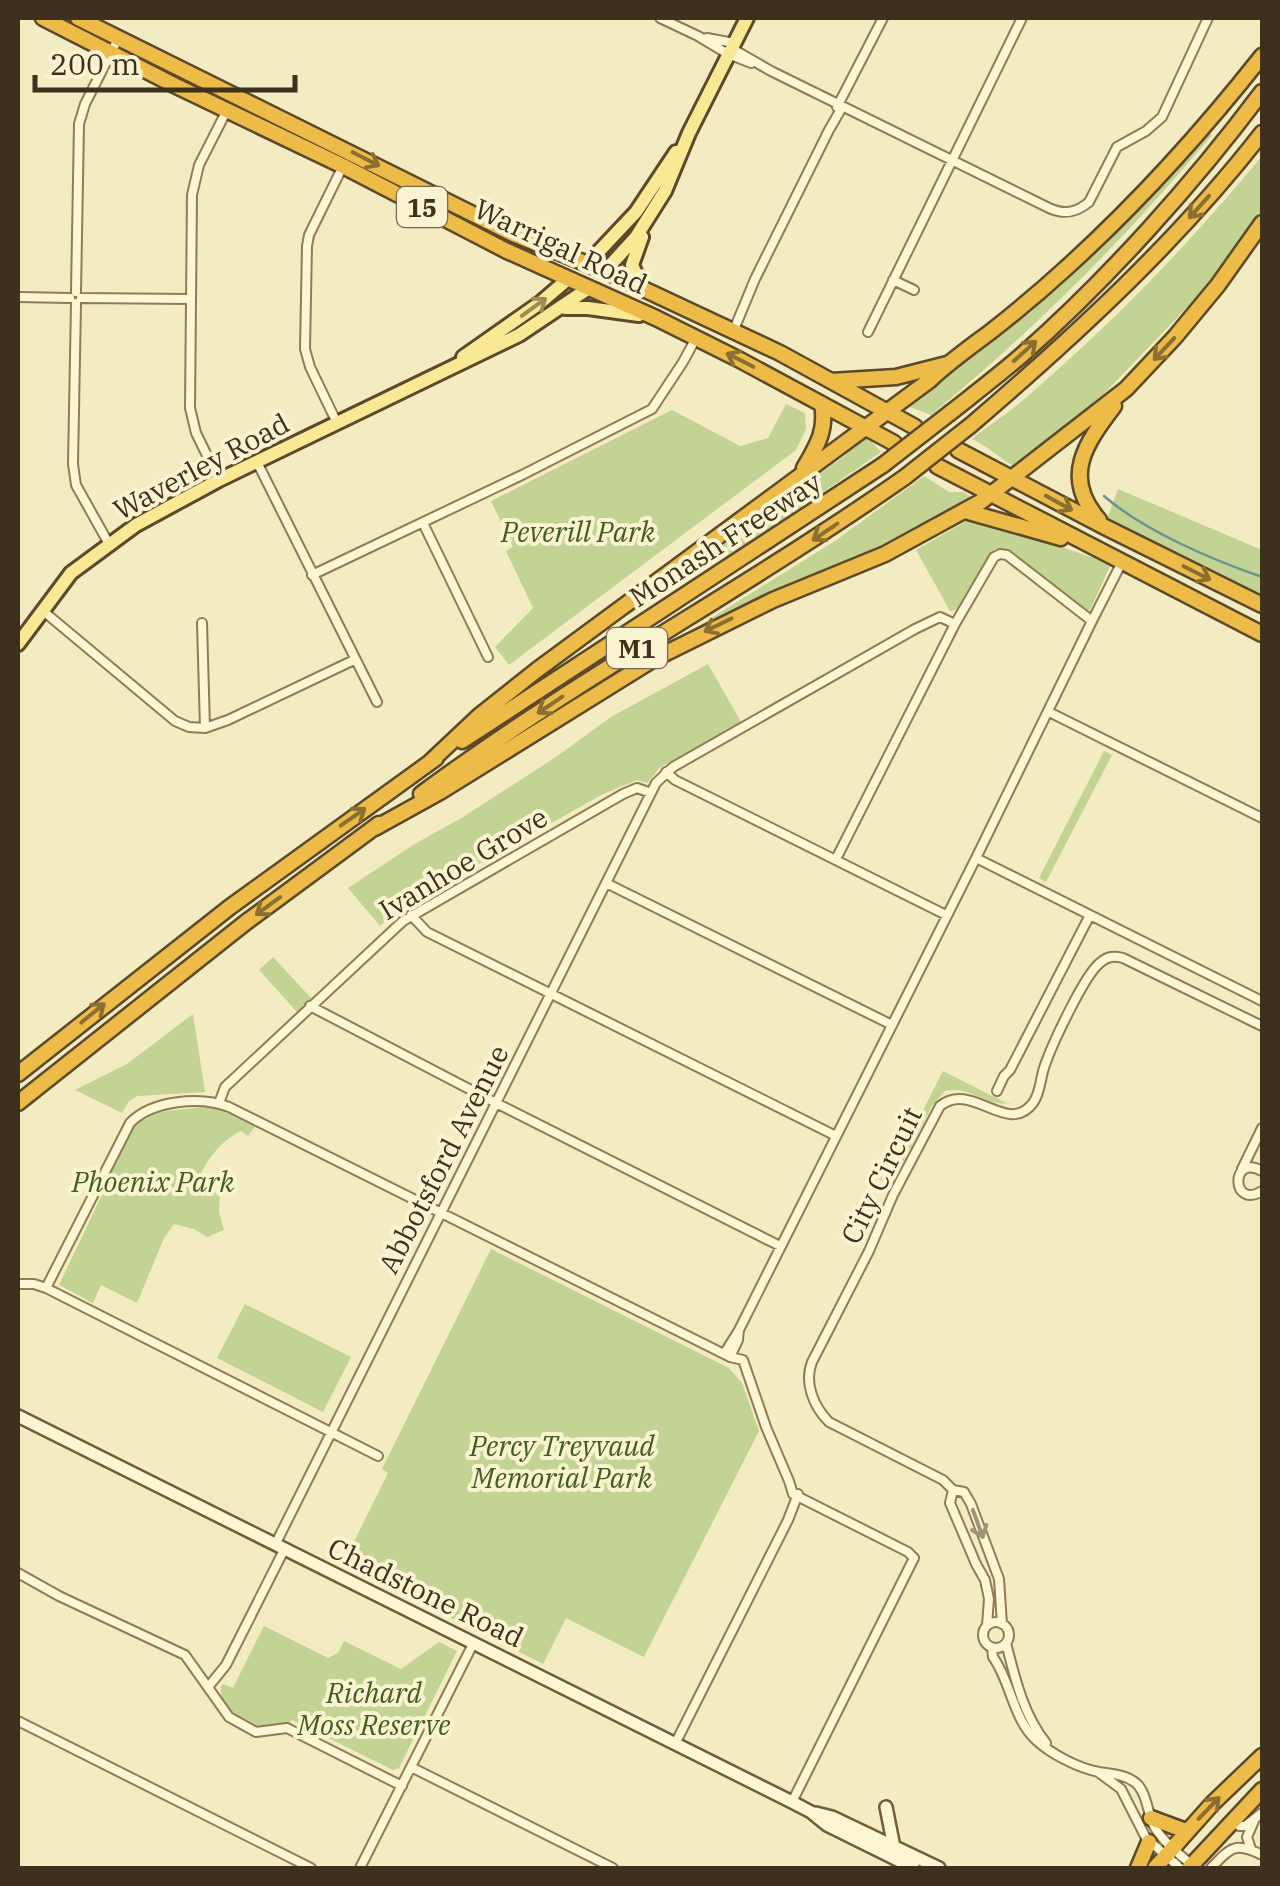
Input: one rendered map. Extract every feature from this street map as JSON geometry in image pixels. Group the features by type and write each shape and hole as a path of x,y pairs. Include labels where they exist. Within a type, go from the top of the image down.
{"highway":[{"name":"Warrigal Road","path":"43,18 507,251 656,318 894,443"},
{"name":"Warrigal Road","path":"78,18 513,234 605,271 732,332 915,427"},
{"path":"428,764 479,716 538,670 930,380 1013,314 1096,240 1182,152 1262,56"},
{"name":"Monash Freeway","path":"18,1074 216,918 428,764 883,465 950,413 1023,354 1123,256 1188,184 1262,92"},
{"name":"Monash Freeway","path":"18,1103 230,934 447,774 579,686 804,546 971,425 1059,350 1147,264 1262,133"},
{"path":"1105,527 1084,497 1081,466 1091,437 1126,389 1218,285 1262,223"},
{"name":"Waverley Road","path":"568,280 587,264"},
{"name":"Waverley Road","path":"589,288 605,271"},
{"path":"839,413 844,400 837,384 896,377 947,364"},
{"path":"375,828 440,792 642,665 730,619 885,554 965,511 1126,389"},
{"path":"800,476 824,431 822,404"},
{"path":"958,450 1262,605"},
{"path":"937,466 1262,634"},
{"path":"965,511 1084,544"},
{"path":"1155,1868 1262,1756"},
{"path":"1187,1868 1262,1790"},
{"path":"1151,1818 1186,1832"},
{"path":"1138,1868 1150,1842"}],"main road":[{"name":"Waverley Road","path":"605,271 651,216 747,18"},
{"name":"Waverley Road","path":"587,264 636,212 689,133"},
{"path":"643,289 632,265 651,216"},
{"name":"Waverley Road","path":"441,374 568,280"},
{"name":"Waverley Road","path":"18,644 72,574 156,512 519,335 589,288"},
{"path":"560,309 575,306 656,318"}],"street":[{"path":"660,18 731,49 743,62 756,64 1049,208 1068,213 1089,202 1117,147 1146,131 1162,116 1208,18"},
{"path":"732,332 882,18"},
{"path":"868,332 1022,18"},
{"path":"108,544 76,485 73,464 79,124 119,38"},
{"path":"219,480 196,433 190,408 190,299 195,177 227,110"},
{"path":"336,423 305,350 306,246 343,166"},
{"path":"893,280 914,290"},
{"path":"18,297 190,299"},
{"path":"312,575 652,410 696,338"},
{"path":"257,462 377,702"},
{"path":"423,523 488,657"},
{"path":"836,859 955,624 994,557 1007,555 1092,622"},
{"path":"727,1355 738,1340 739,1330 780,1246 1122,562"},
{"path":"42,610 175,721 189,726 205,728 228,720 354,660"},
{"path":"651,794 666,772 915,629 940,617 955,624"},
{"path":"202,622 205,728"},
{"path":"1048,712 1262,818"},
{"path":"666,772 675,780 946,915"},
{"name":"Ivanhoe Grove","path":"219,1103 226,1087 410,916 623,794 637,788 651,794"},
{"name":"Abbotsford Avenue","path":"209,1686 226,1665 331,1432 651,794"},
{"path":"976,858 1262,1001"},
{"path":"606,883 892,1025"},
{"path":"996,1091 1090,915"},
{"path":"410,916 426,932 836,1136"},
{"name":"City Circuit","path":"1002,1624 1000,1583 967,1496 828,1422 808,1382 812,1362 942,1103 961,1097 1012,1113 1032,1105 1048,1057 1100,962 1112,956 1123,958 1262,1026"},
{"path":"1196,992 1206,973"},
{"path":"1210,1000 1219,980"},
{"path":"310,1006 780,1246"},
{"path":"46,1288 135,1117 157,1106 219,1103 727,1355 748,1371 789,1487 914,1558 792,1802"},
{"path":"1262,1128 1238,1183 1243,1192 1253,1195 1262,1190"},
{"path":"1240,1173 1251,1167 1262,1172"},
{"path":"18,1284 46,1288 378,1456"},
{"name":"Chadstone Road","path":"18,1416 812,1812 827,1825 914,1868"},
{"path":"953,1490 950,1503 989,1599 982,1637 992,1648 1006,1644"},
{"path":"675,1744 795,1513 799,1496"},
{"path":"18,1573 185,1655 235,1722 256,1732 287,1728 402,1786"},
{"path":"987,1626 994,1622 1008,1631 1010,1667 1028,1714 1056,1753"},
{"path":"360,1868 473,1644"},
{"path":"992,1648 1025,1726 1037,1741 1098,1772 1121,1789 1150,1842 1187,1868"},
{"path":"18,1721 311,1868"},
{"path":"411,1768 613,1868"},
{"path":"1098,1772 1116,1774 1136,1783 1169,1852"},
{"path":"886,1807 894,1847"},
{"name":"Chadstone Road","path":"812,1812 832,1816 938,1868"},
{"path":"1251,1849 1248,1837 1262,1812"},
{"path":"1211,1868 1230,1848 1229,1825 1254,1822"},
{"path":"1230,1848 1240,1846 1262,1855"}],"green space":[{"path":"1210,134 1113,246 1007,349 931,415 907,406 1055,289"},
{"path":"1262,156 1262,211 1196,298 1100,398 1015,467 972,439 1015,407 1113,318"},
{"name":"Peverill Park","path":"786,404 805,413 806,429 796,450 509,665 495,647 533,608 506,551 513,547 491,501 672,410 740,446 768,438"},
{"path":"863,438 881,452 758,537 628,615 627,610 636,602 666,585 845,456"},
{"path":"924,476 949,492 964,492 972,498 911,533 692,630 835,541"},
{"path":"1118,489 1262,550 1262,596 1107,519"},
{"path":"977,519 1110,566 1090,610 1086,611 1006,549 994,549 958,609 950,611 916,550 966,521"},
{"path":"708,664 741,722 659,768 648,783 637,780 603,794 415,900 380,926 348,888 556,757 611,717"},
{"path":"1104,751 1112,755 1046,882 1039,878"},
{"path":"273,957 312,999 298,1013 259,970"},
{"path":"193,1014 205,1092 137,1096 122,1113 75,1090 127,1064"},
{"path":"943,1071 1007,1103 964,1091 945,1091 932,1106 891,1185 875,1177 877,1174 888,1179"},
{"name":"Phoenix Park","path":"218,1105 257,1124 248,1136 241,1131 220,1147 208,1161 197,1186 220,1194 224,1230 207,1237 174,1224 164,1238 137,1303 101,1285 93,1303 59,1285 131,1125 159,1112"},
{"name":"Percy Treyvaud Memorial Park","path":"491,1249 729,1368 742,1383 759,1431 644,1657 566,1618 543,1664 343,1564 388,1473 382,1469"},
{"path":"245,1304 351,1357 323,1412 217,1358"},
{"name":"Richard Moss Reserve","path":"264,1626 328,1658 338,1653 344,1641 401,1669 439,1642 457,1651 399,1768 393,1770 292,1720 289,1724 256,1725 231,1711 223,1700 221,1686 233,1688"}],"waterway":[{"path":"1104,496 1159,533 1262,577"}]}
